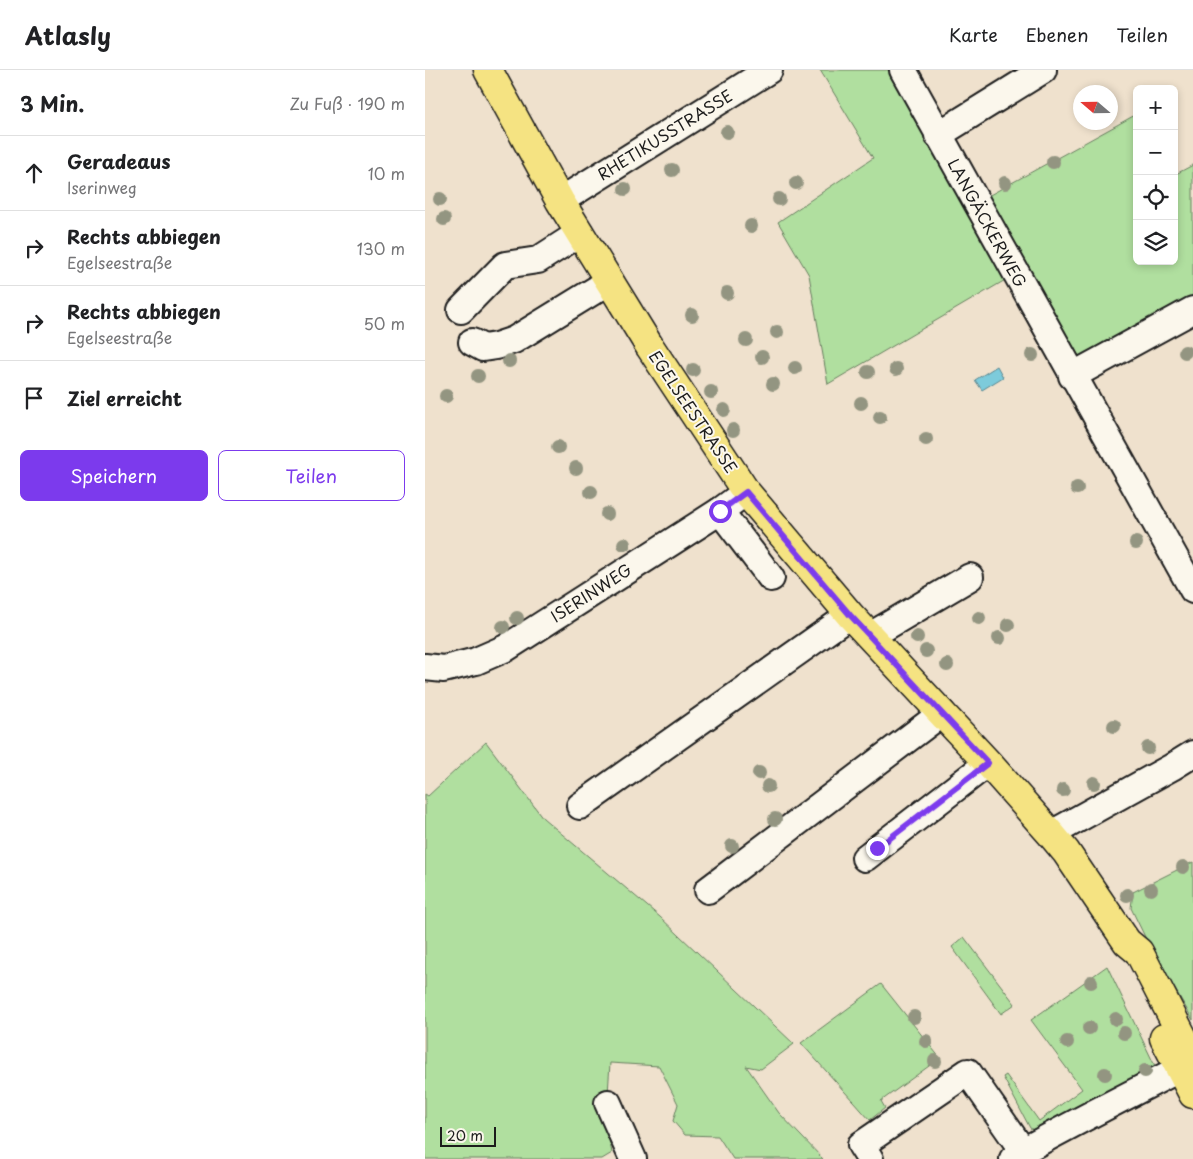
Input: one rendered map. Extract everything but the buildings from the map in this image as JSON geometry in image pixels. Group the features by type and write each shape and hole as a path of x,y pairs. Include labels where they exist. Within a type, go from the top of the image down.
{"main road":[{"name":"EGELSEESTRASSE","path":"488,70 560,201 650,347 746,492 850,615 988,763 1051,834 1127,942 1122,957 1188,1063 1193,1094"}],"street":[{"name":"RHETIKUSSTRASSE","path":"560,201 769,70"},
{"name":"LANGÄCKERWEG","path":"903,70 1193,590"},
{"path":"938,135 1043,70"},
{"path":"461,310 505,265 538,260 580,233"},
{"path":"473,342 483,348 514,340 609,281"},
{"path":"1073,376 1193,310"},
{"name":"ISERINWEG","path":"425,667 444,669 476,661 506,648 720,511 746,492"},
{"path":"720,511 771,578"},
{"path":"870,636 970,576"},
{"path":"580,806 850,615"},
{"path":"708,890 942,714"},
{"path":"1051,834 1193,754"},
{"path":"865,858 988,763"},
{"path":"870,1159 861,1145 968,1072 1018,1155 1103,1107 1145,1088 1188,1063"},
{"path":"608,1102 633,1159"}],"green space":[{"path":"820,70 894,70 968,207 1108,130 1118,130 1118,124 1133,116 1133,265 1178,265 1178,173 1193,165 1193,298 1075,365 1019,272 828,384 809,275 778,222 873,158"},
{"path":"486,742 543,818 660,917 794,1044 761,1069 746,1066 779,1113 823,1159 733,1159 718,1136 685,1135 673,1121 678,1104 659,1066 610,1063 608,1094 601,1099 612,1153 602,1159 425,1159 425,794 428,796"},
{"path":"1193,862 1193,1020 1146,939 1131,908 1133,892"},
{"path":"964,937 1015,1004 1001,1014 952,947"},
{"path":"1107,966 1155,1066 1045,1134 1037,1132 1030,1128 1003,1077 1006,1075 1039,1121 1082,1089 1031,1020"},
{"path":"881,984 940,1058 881,1101 885,1108 870,1120 801,1043"}],"water":[{"path":"997,366 1003,377 982,390 975,380"}],"route":[{"path":"720,511 746,492 850,615 988,763 877,848"}]}
